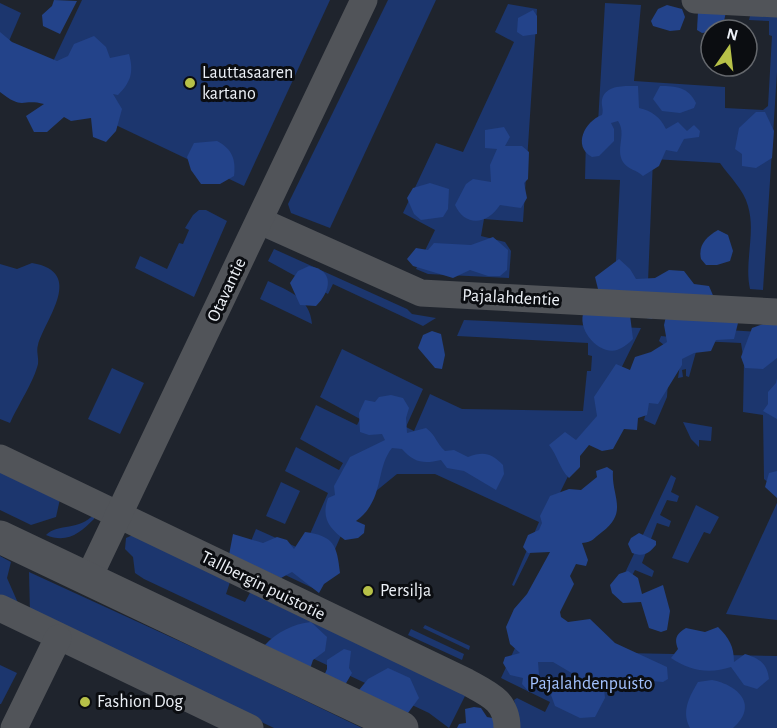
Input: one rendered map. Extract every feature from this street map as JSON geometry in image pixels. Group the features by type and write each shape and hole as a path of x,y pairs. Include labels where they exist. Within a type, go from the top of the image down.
{"street":[{"name":"Otavantie","path":"88,579 364,0"},
{"path":"695,0 777,4"},
{"name":"Pajalahdentie","path":"260,221 421,293 777,312"},
{"name":"Tallbergin puistotie","path":"0,458 478,688 500,700 506,714 507,728"},
{"path":"0,537 402,728"},
{"path":"0,608 58,638 250,728"},
{"path":"14,728 58,638"}],"green space":[{"path":"54,0 77,1 60,34 43,26 42,15 52,6"},
{"path":"82,0 330,0 244,186 40,89"},
{"path":"388,0 436,0 330,228 291,213 288,204"},
{"path":"0,3 21,13 6,48 0,45"},
{"path":"605,3 641,5 634,81 725,87 725,108 763,110 768,106 772,36 769,35 769,21 750,18 750,16 777,15 777,72 763,290 750,289 748,268 751,227 746,200 720,163 653,159 648,282 615,281 620,180 585,179 586,138 598,123"},
{"path":"508,4 537,9 523,222 484,219 481,236 505,242 511,251 509,278 428,274 416,269 435,230 403,213 436,143 463,152 514,42 495,32"},
{"path":"667,5 682,9 685,17 680,30 670,31 653,26 651,21 658,9"},
{"path":"533,10 537,16 537,34 523,36 517,32 518,18"},
{"path":"698,12 726,12 725,18 699,18 699,31 697,30"},
{"path":"0,32 12,42 57,61 68,56 74,44 94,36 106,47 110,58 129,54 131,71 129,81 118,95 113,94 122,109 116,131 106,142 93,137 91,118 71,121 64,117 47,132 34,132 26,116 44,104 18,103 0,92"},
{"path":"638,86 639,108 655,115 666,129 678,122 687,131 694,125 700,131 699,137 684,139 677,152 666,150 659,166 643,176 623,162 618,121 611,123 614,129 614,141 599,156 592,157 586,152 582,140 590,123 602,115 602,100 607,91 617,87"},
{"path":"660,86 676,87 685,91 696,103 694,108 680,113 662,111 653,99"},
{"path":"756,112 765,112 774,131 772,158 756,168 742,166 742,154 735,149 739,128"},
{"path":"504,127 510,137 505,146 522,146 529,152 528,179 524,183 527,198 521,208 500,205 495,212 483,220 470,220 459,212 455,205 466,184 473,179 491,182 490,165 497,149 485,148 485,130"},
{"path":"217,141 232,155 234,176 220,184 201,184 191,170 187,157 194,143"},
{"path":"430,183 449,189 448,209 443,217 421,220 414,214 407,198 413,188"},
{"path":"199,210 206,210 227,221 194,297 135,268 140,256 167,269 179,243 183,244 189,230 185,228"},
{"path":"718,230 728,235 733,251 730,261 717,265 706,265 701,259 702,246"},
{"path":"493,237 508,250 507,270 500,276 488,276 470,270 453,278 413,266 407,259 416,248 428,250 434,243 471,245"},
{"path":"274,249 407,309 412,314 436,318 423,326 333,284 328,294 268,261"},
{"path":"619,259 630,269 636,279 655,278 669,270 684,271 694,284 709,286 715,300 738,323 734,339 716,340 711,351 694,353 682,359 682,365 658,404 649,403 647,415 638,418 637,430 624,429 613,449 602,451 589,445 580,456 580,467 569,478 549,445 565,432 576,440 597,416 594,397 616,364 630,370 635,357 651,352 667,342 664,325 667,312 655,314 652,319 630,315 633,339 617,350 603,349 586,333 582,318 584,311 599,293 595,277"},
{"path":"32,263 48,268 57,276 58,298 38,345 36,371 10,423 0,419 0,264 17,269"},
{"path":"309,266 317,268 327,276 325,294 316,306 300,305 290,283 298,271"},
{"path":"268,281 297,296 307,308 312,324 260,299"},
{"path":"464,320 641,328 514,586 512,585 539,522 435,474 397,474 370,496 343,531 317,590 245,556 256,529 303,550 328,493 285,471 296,447 339,470 343,463 300,439 316,405 357,425 360,419 320,397 342,349 423,389 406,427 414,431 430,394 462,409 583,411 587,371 591,371 592,356 588,355 588,343 457,336"},
{"path":"763,324 777,325 777,358 763,369 745,368 741,357 752,328"},
{"path":"695,328 777,333 777,490 764,479 763,415 743,412 744,362 741,343 699,341 689,377 686,376 686,369 682,370 683,377 678,378 682,350"},
{"path":"432,331 441,334 445,355 442,369 435,368 418,348 423,335"},
{"path":"661,336 671,337 667,397 655,425 644,420 664,345 659,341"},
{"path":"112,368 144,383 120,434 88,419"},
{"path":"777,378 777,419 763,411 768,404 768,392 776,383"},
{"path":"391,395 403,398 409,408 406,418 407,433 426,428 445,451 454,450 468,457 479,454 491,456 503,465 504,474 496,490 464,471 447,468 441,460 429,462 415,460 402,449 392,448 383,465 376,494 365,513 356,521 365,525 364,533 358,538 345,540 328,522 325,511 328,498 335,495 334,486 350,457 385,440 382,434 369,435 360,432 359,413 365,400 375,402 379,397"},
{"path":"683,422 712,427 711,441 699,440 699,447 691,439"},
{"path":"607,467 613,471 617,503 615,518 593,539 582,543 588,560 586,566 576,564 570,576 574,584 560,612 561,617 568,622 590,619 615,643 667,667 668,679 663,682 608,677 603,680 605,698 595,717 580,718 555,706 551,695 556,685 580,678 553,662 538,662 539,675 535,678 536,690 529,692 522,684 523,678 510,675 503,663 505,657 520,653 510,644 506,627 514,609 527,594 550,552 528,553 523,547 528,535 539,530 542,523 540,516 550,496 569,489 581,490 597,477 596,471"},
{"path":"0,470 60,499 56,517 31,525 0,510"},
{"path":"777,471 777,498 765,487 769,473"},
{"path":"671,475 676,478 671,492 679,496 677,502 667,500 660,515 671,521 669,527 657,523 642,563 654,571 652,577 635,570 623,593 617,590"},
{"path":"281,482 300,491 285,524 266,516"},
{"path":"777,503 777,620 726,614"},
{"path":"696,505 719,517 710,534 704,532 688,563 672,558"},
{"path":"94,514 94,519 73,536 60,538 46,535 57,529 82,523"},
{"path":"305,532 328,539 337,555 340,573 324,584 319,593 292,572 281,578 229,555 233,534 263,543 277,537 287,540 294,549"},
{"path":"639,533 656,541 656,545 643,555 632,553 628,544 631,538"},
{"path":"135,534 231,579 226,594 245,602 252,589 467,692 449,728 429,713 144,579 135,573 133,557 125,549 126,538"},
{"path":"0,556 11,562 7,578 18,603 0,598"},
{"path":"628,571 638,578 642,594 663,585 670,611 667,630 661,632 649,628 641,602 623,603 612,593 610,585 619,574"},
{"path":"29,572 362,728 274,728 30,613"},
{"name":"Pajalahdenpuisto","path":"534,607 623,653 777,656 777,728 517,728 517,711 514,700 517,698 545,712 550,702 501,678"},
{"path":"311,622 327,637 325,651 313,660 310,669 265,645 286,629"},
{"path":"425,625 470,646 469,650 423,628"},
{"path":"718,627 730,643 734,662 745,654 759,660 764,665 769,679 757,689 744,685 731,667 700,670 685,666 671,658 678,649 676,642 678,635 686,628 705,632"},
{"path":"411,629 464,654 462,660 408,635"},
{"path":"344,649 351,651 349,668 352,673 345,685 323,678 327,669 327,660"},
{"path":"0,665 17,673 1,704 0,704"},
{"path":"388,668 410,678 419,698 405,717 359,690 368,679"},
{"path":"712,680 730,686 742,697 745,704 741,720 733,728 690,728 686,710 692,693 698,682"},
{"path":"481,708 487,717 498,719 504,728 457,728 459,724 466,723 465,709"}],"place":[{"name":"Lauttasaaren kartano","path":"190,83"},
{"name":"Persilja","path":"368,591"},
{"name":"Fashion Dog","path":"85,702"}]}
